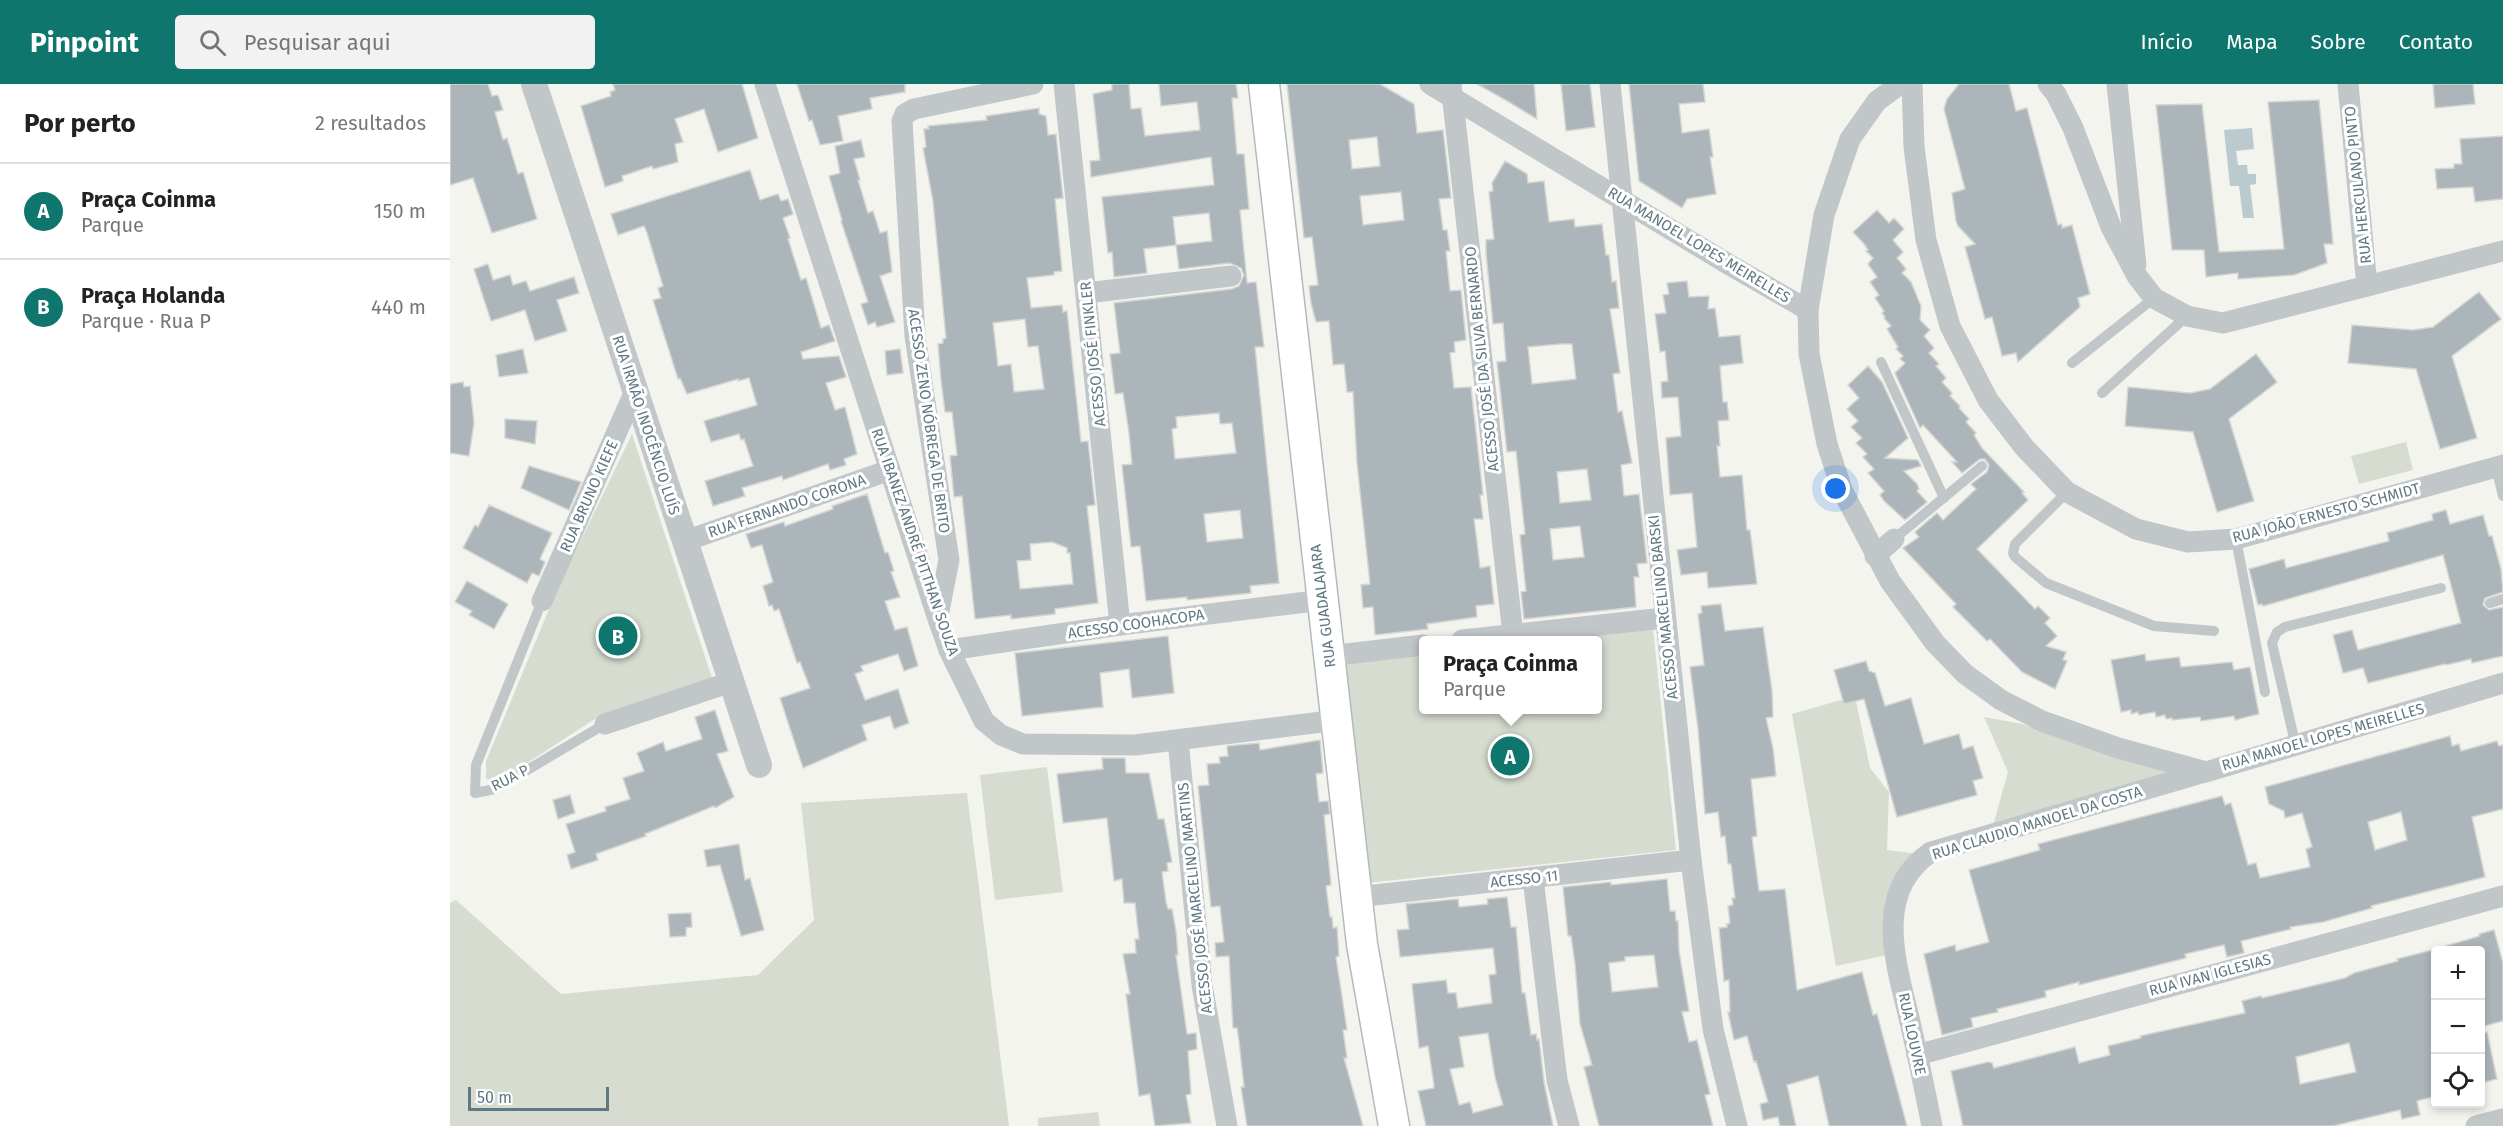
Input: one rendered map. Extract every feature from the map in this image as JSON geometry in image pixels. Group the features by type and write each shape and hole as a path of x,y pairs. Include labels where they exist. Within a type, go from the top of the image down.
{"main road":[{"name":"RUA GUADALAJARA","path":"1264,84 1338,720 1356,897 1394,1126"}],"street":[{"name":"RUA IRMÃO INOCÊNCIO LUÍS","path":"534,84 759,765"},
{"name":"RUA IBANEZ ANDRÉ PITTHAN SOUZA","path":"765,84 938,619 949,650 984,721 1002,735 1023,744 1135,745 1338,720"},
{"name":"ACESSO ZENO NÓBREGA DE BRITO","path":"938,619 949,560 915,336 902,121 905,114 914,109 1032,84"},
{"name":"ACESSO JOSÉ FINKLER","path":"1064,84 1120,625"},
{"name":"RUA MANOEL LOPES MEIRELLES","path":"1430,84 1452,91 1620,198 1808,310 1809,354 1827,444 1842,490 1875,556 1895,589 1935,644 1965,674 2001,700 2042,721 2079,736 2206,772 2296,747 2503,683"},
{"name":"ACESSO MARCELINO BARSKI","path":"1610,84 1620,198 1691,860 1713,1029 1737,1126"},
{"path":"1808,310 1824,215 1850,139 1877,101 1900,84"},
{"name":"RUA JOÃO ERNESTO SCHMIDT","path":"1912,84 1914,147 1926,240 1950,326 1988,400 2024,447 2067,492 2136,529 2188,542 2236,539 2500,466"},
{"path":"2048,84 2056,94 2073,128 2110,227 2137,276 2154,298 2187,316 2223,323 2503,251"},
{"path":"2117,84 2137,276"},
{"name":"RUA HERCULANO PINTO","path":"2348,84 2367,286"},
{"name":"ACESSO JOSÉ DA SILVA BERNARDO","path":"1452,91 1513,635"},
{"path":"1086,293 1231,276"},
{"name":"RUA BRUNO KIEFE","path":"542,601 635,391"},
{"name":"RUA FERNANDO CORONA","path":"685,541 890,470"},
{"path":"1875,556 1894,539"},
{"name":"ACESSO COOHACOPA","path":"949,650 1120,625 1323,600"},
{"path":"1503,636 1664,618"},
{"path":"1329,656 1419,645"},
{"name":"RUA P","path":"605,724 731,681"},
{"name":"ACESSO JOSÉ MARCELINO MARTINS","path":"1179,740 1202,985 1227,1126"},
{"name":"RUA CLAUDIO MANOEL DA COSTA","path":"1892,942 1895,909 1901,889 1919,861 1931,852 2206,772"},
{"name":"ACESSO 11","path":"1356,897 1691,860"},
{"path":"1533,878 1557,1080 1569,1126"},
{"name":"RUA IVAN IGLESIAS","path":"1917,1055 2503,896"},
{"name":"RUA LOUVRE","path":"1892,942 1932,1126"},
{"path":"2476,1126 2503,1119"}],"lane":[{"path":"2072,363 2154,298"},
{"path":"2102,393 2187,316"},
{"path":"1881,362 1944,498"},
{"path":"1894,539 1982,466"},
{"path":"2500,466 2503,495"},
{"path":"2067,492 2015,544 2013,553 2015,556 2046,583 2154,626 2214,631"},
{"path":"2236,539 2265,692"},
{"path":"2296,747 2272,643 2277,632 2285,627 2441,588"},
{"path":"2490,603 2503,599"},
{"name":"RUA P","path":"542,601 476,765 475,793 495,789 605,724"}],"shaded area":[{"path":"2252,128 2254,149 2236,151 2238,165 2247,165 2248,174 2256,174 2256,184 2250,185 2254,218 2243,218 2239,186 2230,186 2224,130"},
{"path":"632,434 713,681 598,717 498,782 486,779 486,761 557,590"},
{"path":"2406,442 2413,470 2359,484 2351,456"},
{"path":"1653,629 1676,850 1367,883 1344,662 1419,654 1419,714 1602,714 1602,636 1584,636"},
{"path":"1855,696 1870,768 1889,792 1887,850 1912,853 1887,955 1836,966 1792,714"},
{"path":"1984,717 2022,724 2179,773 1992,829 2008,772"},
{"path":"1047,767 1063,892 995,900 980,775"},
{"path":"967,793 1009,1126 450,1126 450,903 456,900 561,994 758,975 814,920 801,803"},
{"path":"1098,1112 1100,1126 1038,1126 1038,1118"}],"building":[{"path":"450,84 488,84 492,96 498,95 503,110 495,112 503,140 507,138 518,174 523,172 537,219 492,233 473,178 450,185"},
{"path":"613,84 742,84 758,138 718,152 704,109 675,119 683,142 675,144 678,162 653,169 652,166 622,176 623,181 605,187 581,106 611,96 610,92 615,90"},
{"path":"797,84 905,84 905,92 870,98 872,109 838,116 843,141 820,145 812,120 809,121"},
{"path":"1112,84 1129,84 1131,109 1141,108 1145,136 1200,130 1197,102 1161,106 1159,84 1236,84 1238,98 1232,98 1237,154 1244,154 1249,209 1240,210 1247,283 1256,282 1264,347 1255,347 1279,583 1250,586 1251,593 1187,600 1187,597 1146,601 1140,546 1131,547 1122,465 1132,464 1129,433 1123,393 1115,394 1110,354 1120,353 1114,303 1232,289 1239,286 1244,275 1241,268 1230,263 1179,269 1176,245 1144,249 1147,273 1114,277 1112,252 1108,253 1102,197 1214,185 1211,157 1091,177 1090,161 1100,160 1093,94 1112,90","holes":["1209,213 1212,241 1176,245 1173,217","1219,413 1220,424 1232,423 1236,453 1175,459 1172,429 1177,428 1176,417","1240,510 1243,538 1207,542 1204,514"]},
{"path":"1287,84 1380,84 1414,104 1417,133 1443,130 1451,198 1439,199 1443,230 1447,230 1450,251 1446,251 1450,291 1461,290 1466,340 1454,342 1455,352 1450,353 1454,388 1471,387 1483,495 1480,495 1483,519 1474,519 1480,568 1490,566 1494,604 1476,606 1477,617 1427,624 1428,629 1375,635 1373,607 1363,608 1361,585 1370,584 1357,463 1353,392 1347,392 1344,364 1333,365 1329,321 1316,322 1309,286 1318,285 1312,237 1304,238","holes":["1377,137 1380,166 1352,169 1349,140","1401,192 1404,220 1363,225 1360,196"]},
{"path":"1477,84 1534,84 1537,119 1509,102"},
{"path":"1561,84 1590,84 1595,127 1566,131"},
{"path":"1629,84 1703,84 1705,102 1679,104 1682,133 1709,129 1713,157 1710,157 1716,194 1687,199 1682,208 1639,181"},
{"path":"1959,84 2009,84 2016,111 2027,108 2058,225 2062,224 2062,228 2072,225 2090,294 2078,298 2080,307 2018,362 2016,353 2002,356 1992,317 1985,319 1965,247 1975,244 1956,221 1952,193 1965,189 1944,109 1947,99"},
{"path":"2433,84 2473,84 2475,104 2435,108"},
{"path":"2319,100 2333,244 2324,244 2327,263 2294,275 2238,279 2238,273 2206,277 2204,250 2172,250 2156,105 2202,104 2219,252 2284,249 2268,102"},
{"path":"1039,108 1039,114 1046,116 1048,135 1056,134 1063,198 1055,199 1062,271 1054,272 1054,275 1027,278 1031,308 1062,305 1063,312 1067,311 1081,442 1088,441 1095,505 1087,506 1098,603 1055,609 1055,614 1011,619 1011,615 975,619 962,496 954,497 950,456 957,455 952,412 945,412 941,380 938,344 943,343 943,339 946,338 933,201 923,148 926,147 924,129 929,129 928,126 987,120 986,116","holes":["1025,319 1028,347 1038,346 1044,389 1014,392 1011,364 998,366 993,323","1052,542 1067,548 1067,553 1070,553 1073,584 1020,589 1017,561 1031,560 1030,544"]},
{"path":"2503,136 2503,199 2475,202 2473,187 2437,189 2435,169 2454,168 2454,164 2462,164 2460,139"},
{"path":"861,140 865,157 854,159 860,180 858,180 868,213 873,211 880,233 887,231 892,272 880,276 895,322 877,327 875,322 868,325 861,304 868,302 841,221 829,176 840,173 835,146"},
{"path":"1505,161 1527,174 1528,183 1544,181 1549,222 1574,219 1575,227 1602,224 1612,282 1616,281 1619,308 1610,309 1620,373 1613,374 1618,412 1622,411 1632,463 1621,465 1624,496 1639,494 1647,563 1637,564 1639,577 1634,577 1636,607 1524,619 1521,592 1526,591 1520,535 1525,534 1516,451 1507,452 1497,362 1506,361 1503,323 1493,324 1486,253 1486,240 1494,239 1489,192 1493,191 1492,183","holes":["1572,344 1576,379 1532,384 1528,347","1587,469 1591,500 1560,503 1557,472","1580,526 1584,557 1553,560 1550,529"]},
{"path":"750,170 760,200 778,194 781,201 788,199 793,214 783,218 801,280 806,278 821,328 829,325 835,341 801,352 803,359 839,356 846,377 826,383 835,410 845,407 857,454 844,459 846,465 830,470 828,464 783,480 782,476 742,488 745,496 713,506 705,481 753,466 744,439 741,440 739,434 711,442 704,421 757,405 749,378 687,394 680,378 678,379 653,300 661,298 658,288 663,286 647,233 644,226 618,235 611,214"},
{"path":"1877,210 1889,223 1894,218 1904,229 1893,240 1903,252 1897,258 1906,269 1902,273 1911,282 1921,306 1920,320 1930,330 1924,336 1934,348 1929,353 1939,364 1936,366 1946,378 1942,382 1969,419 1966,422 1976,433 1974,435 1982,448 2024,492 2022,493 2028,500 1977,549 2035,609 2038,606 2050,618 2045,623 2057,636 2046,646 2066,652 2063,660 2067,661 2055,689 2022,672 1990,639 1987,641 1953,607 1956,604 1903,548 1919,537 1915,532 1937,513 1943,520 1976,489 1971,484 1987,472 1989,465 1985,459 1980,459 1962,473 1952,462 1957,462 1923,425 1920,428 1895,373 1905,363 1900,359 1903,356 1896,349 1898,347 1887,329 1891,326 1884,318 1882,313 1884,311 1875,298 1879,295 1870,282 1877,277 1868,264 1873,258 1853,232"},
{"path":"488,264 493,280 510,275 513,285 526,281 530,291 574,277 579,293 557,300 567,331 535,341 525,310 491,321 474,269"},
{"path":"1687,281 1689,297 1709,296 1708,309 1715,308 1719,337 1740,335 1743,363 1720,366 1723,402 1727,402 1729,420 1718,421 1720,446 1717,446 1720,477 1742,475 1747,530 1750,530 1757,584 1708,588 1707,572 1681,575 1677,550 1697,547 1692,493 1670,495 1666,438 1681,436 1678,397 1662,398 1661,382 1668,381 1665,351 1660,352 1655,314 1666,313 1663,295 1669,294 1667,283"},
{"path":"2479,292 2501,319 2452,356 2477,438 2440,449 2416,369 2348,363 2352,325 2413,330 2433,327"},
{"path":"523,349 528,373 499,377 496,355"},
{"path":"900,349 903,373 887,375 885,351"},
{"path":"2256,354 2277,382 2229,419 2254,501 2217,512 2193,432 2125,426 2128,387 2190,393 2210,389"},
{"path":"1868,366 1882,382 1908,438 1885,458 1918,460 1921,466 1904,471 1917,484 1919,489 1917,491 1927,502 1905,520 1880,495 1884,491 1868,473 1874,469 1863,457 1867,454 1856,443 1862,438 1851,427 1858,421 1847,409 1859,398 1848,385"},
{"path":"463,382 464,387 470,386 474,423 469,456 450,453 450,384"},
{"path":"505,419 537,421 535,444 505,438"},
{"path":"529,466 581,482 569,510 521,488"},
{"path":"867,494 885,553 888,552 894,571 891,572 900,597 885,601 895,630 907,627 918,666 904,671 898,654 861,666 863,671 855,674 865,700 898,689 909,723 894,729 890,716 862,725 867,740 803,768 780,698 810,688 800,662 797,663 779,609 774,611 772,605 769,606 763,586 773,582 762,545 751,548 746,534 784,522 785,526"},
{"path":"489,505 552,533 540,559 545,562 539,576 532,573 527,583 463,548 475,525 478,527"},
{"path":"2446,510 2450,524 2483,515 2489,536 2492,536 2501,569 2503,592 2485,598 2483,605 2489,610 2503,607 2503,656 2472,663 2471,659 2445,664 2368,683 2363,668 2343,673 2333,635 2352,630 2358,650 2461,623 2443,555 2263,606 2258,605 2249,569 2284,559 2286,568 2389,541 2387,533 2433,520 2432,514"},
{"path":"467,581 508,604 494,629 469,615 472,611 455,602"},
{"path":"1721,604 1725,631 1763,627 1772,691 1773,717 1766,718 1773,748 1776,776 1751,779 1757,836 1752,837 1759,891 1785,889 1797,990 1862,972 1873,1015 1877,1014 1907,1126 1829,1126 1818,1076 1787,1085 1796,1126 1780,1126 1778,1117 1763,1120 1760,1104 1768,1102 1747,1036 1734,1040 1728,1012 1730,1012 1729,980 1724,981 1719,928 1727,927 1730,923 1728,906 1733,905 1732,898 1735,898 1731,864 1728,864 1725,836 1721,837 1718,812 1705,814 1690,667 1704,665 1698,614 1702,613 1701,606"},
{"path":"1168,636 1174,693 1132,698 1129,669 1100,673 1103,707 1022,716 1015,653"},
{"path":"2145,654 2146,661 2179,657 2181,667 2232,662 2234,670 2250,667 2259,714 2235,720 2234,716 2201,721 2200,717 2172,720 2172,718 2166,719 2165,715 2156,717 2155,712 2139,715 2138,712 2131,714 2131,710 2121,712 2111,660"},
{"path":"1866,661 1869,671 1875,673 1885,706 1911,698 1924,744 1959,734 1963,749 1973,746 1983,778 1973,781 1977,795 1897,817 1864,699 1844,704 1834,670"},
{"path":"715,710 728,751 717,754 734,797 715,808 714,806 645,834 646,836 596,854 598,860 571,869 567,855 575,852 566,824 606,811 605,807 630,799 623,778 644,771 637,753 663,742 666,751 702,739 695,717"},
{"path":"2450,736 2452,746 2459,744 2461,751 2497,741 2499,746 2503,745 2503,809 2472,817 2485,877 2371,906 2372,908 2323,922 2290,927 2291,929 2241,941 2244,953 2227,957 2224,945 2185,954 2186,958 2079,985 2079,982 2045,991 2046,997 1971,1018 1973,1027 1942,1035 1924,954 1955,945 1956,951 1989,942 1969,870 2040,850 2038,844 2222,796 2225,805 2231,803 2248,865 2256,863 2260,878 2310,867 2306,849 2312,847 2302,813 2285,818 2284,811 2269,804 2265,787","holes":["2401,812 2407,840 2375,850 2368,822"]},
{"path":"1320,740 1323,773 1316,774 1319,802 1328,801 1330,814 1324,815 1331,885 1326,886 1330,917 1332,917 1333,928 1337,927 1339,956 1336,957 1347,1030 1343,1030 1347,1058 1344,1058 1363,1126 1247,1126 1241,1087 1244,1087 1239,1041 1237,1028 1233,1028 1229,956 1216,957 1215,943 1224,942 1220,906 1211,907 1198,786 1209,785 1207,764 1220,763 1219,757 1228,756 1227,746 1259,743 1260,750"},
{"path":"1102,758 1125,758 1126,773 1149,773 1158,819 1164,819 1172,862 1167,863 1168,871 1162,872 1166,902 1168,909 1172,909 1176,931 1178,955 1176,955 1187,1034 1196,1033 1197,1049 1188,1051 1191,1094 1186,1095 1191,1123 1155,1126 1150,1094 1139,1096 1126,994 1130,994 1123,954 1136,953 1135,939 1139,939 1135,903 1124,903 1122,879 1114,881 1107,818 1063,823 1057,774 1103,769"},
{"path":"570,795 575,813 558,819 553,800"},
{"path":"739,844 745,880 750,878 764,930 741,936 720,865 707,867 704,850"},
{"path":"1667,879 1670,911 1675,911 1676,921 1678,921 1679,951 1689,1011 1682,1012 1689,1042 1697,1040 1710,1094 1705,1095 1713,1126 1599,1126 1584,1067 1592,1065 1580,1024 1575,964 1571,936 1568,936 1563,887 1611,882 1611,885","holes":["1654,955 1658,987 1612,992 1609,963 1625,961 1625,957"]},
{"path":"1507,897 1511,927 1516,927 1522,993 1525,993 1531,1035 1536,1034 1537,1040 1539,1039 1544,1082 1553,1126 1426,1126 1418,1091 1434,1088 1434,1085 1428,1046 1419,1048 1412,984 1446,980 1448,993 1456,993 1458,1008 1492,1003 1489,975 1496,974 1493,948 1400,957 1397,930 1409,929 1406,904 1458,899 1459,907 1488,904 1487,899","holes":["1488,1033 1495,1077 1503,1105 1473,1113 1470,1102 1459,1105 1450,1069 1464,1067 1459,1037"]},
{"path":"691,913 692,927 686,928 686,936 670,937 668,914"},
{"path":"2494,930 2503,963 2503,1021 2485,1026 2485,946 2445,946 2480,936 2479,934"},
{"path":"2431,950 2431,1097 2417,1101 2420,1115 2402,1119 2400,1110 2333,1126 1963,1126 1951,1071 1988,1062 1992,1063 1994,1068 2075,1047 2079,1063 2110,1055 2108,1046 2141,1038 2140,1036 2245,1013 2242,1001 2345,978 2354,973 2398,961 2397,959","holes":["2349,1043 2356,1072 2300,1084 2296,1057"]},
{"path":"2485,1032 2487,1032 2497,1079 2485,1082 2485,1054"}],"place":[{"name":"Praça Holanda","path":"618,636"},
{"name":"Praça Coinma","path":"1510,756"}]}
